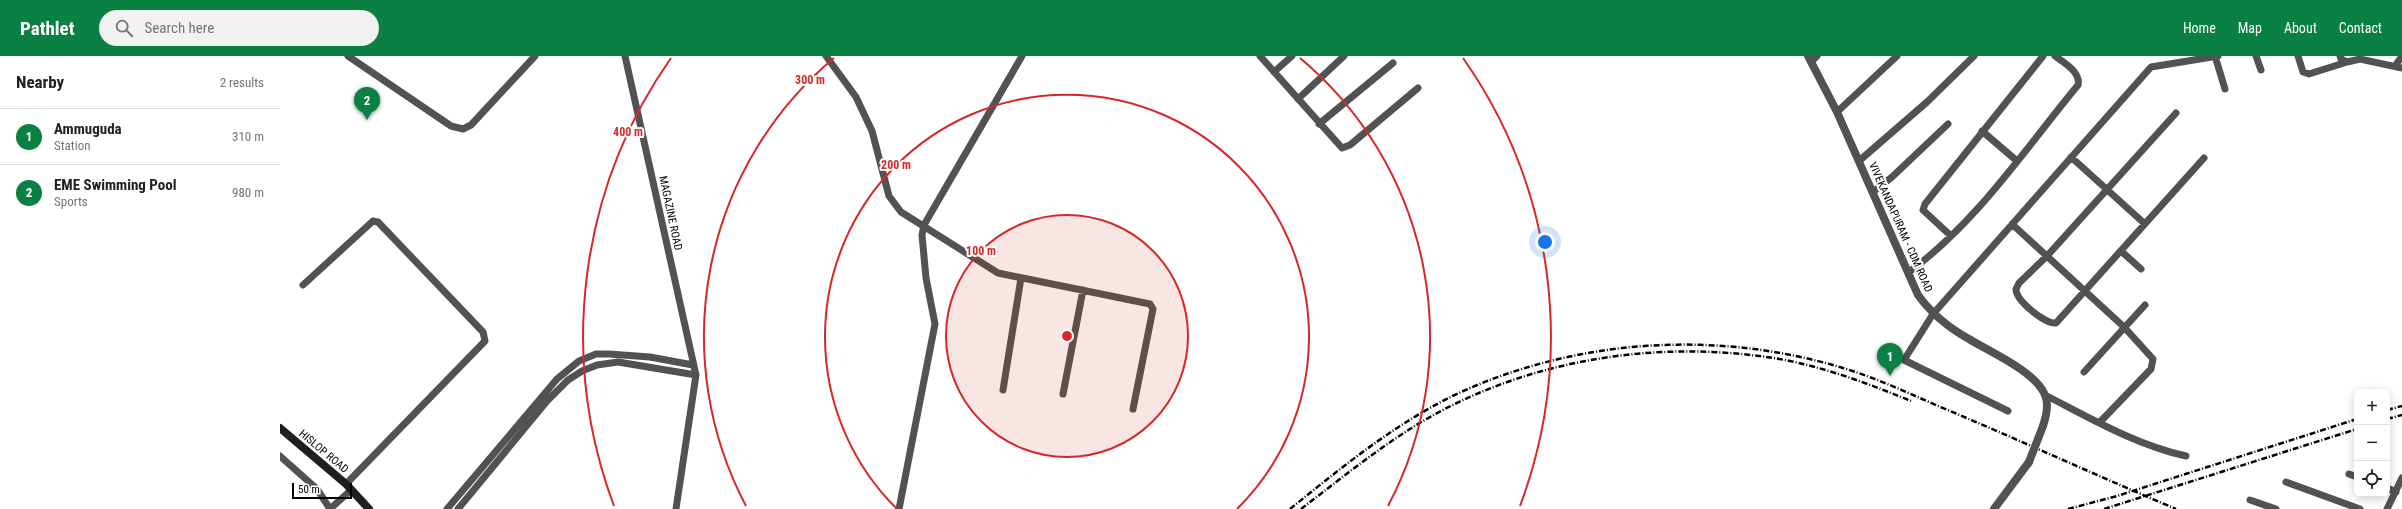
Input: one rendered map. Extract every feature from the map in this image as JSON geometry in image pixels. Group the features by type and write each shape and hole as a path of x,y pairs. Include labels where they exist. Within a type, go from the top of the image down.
{"main road":[{"name":"HISLOP ROAD","path":"280,428 349,487 370,509"}],"street":[{"path":"348,56 451,126 462,129 471,125 535,56"},
{"name":"MAGAZINE ROAD","path":"625,56 696,374 676,509"},
{"path":"826,56 856,97 872,131 886,187 894,205 910,219 924,225 988,269 1021,278 1144,301 1150,304 1153,310 1133,409"},
{"path":"899,509 935,324 926,278 922,235 924,225 1022,56"},
{"path":"1260,56 1339,147 1345,148 1418,88"},
{"path":"1274,72 1292,56"},
{"path":"1298,99 1344,56"},
{"path":"1809,59 1817,56"},
{"path":"1837,112 1897,56"},
{"path":"1859,161 1927,102 1974,56"},
{"path":"1951,236 1923,210 1925,204 2043,56"},
{"path":"1909,272 1929,257 1951,236 2017,161 2078,85 2079,81 2076,73 2055,56"},
{"path":"2008,411 1904,360 1933,314 2151,67 2216,56 2225,89"},
{"path":"2256,56 2261,70"},
{"path":"2298,56 2303,72 2309,74 2360,58 2399,67 2402,56"},
{"path":"2340,56 2341,59 2347,62"},
{"name":"VIVEKANDAPURAM - CDM ROAD","path":"1809,59 1837,112 1918,295 1933,314 1967,338 2017,368 2033,380 2045,395"},
{"path":"1319,124 1393,63"},
{"path":"2176,114 2047,256 2019,283 2016,289 2018,298 2048,322 2056,323 2204,158"},
{"path":"1873,192 1892,177 1948,124"},
{"path":"1982,131 2017,161"},
{"path":"2071,157 2144,224"},
{"path":"280,456 317,489 330,509 485,341 483,332 378,222 373,221 303,285"},
{"path":"2012,224 2124,327 2153,359 2151,369 2100,422"},
{"path":"2121,251 2141,269"},
{"path":"1003,390 1021,278"},
{"path":"1063,394 1083,290"},
{"path":"2084,372 2145,305"},
{"path":"447,509 496,457 526,421 557,379 588,356 609,354 637,356 693,364"},
{"path":"526,421 568,380 597,365 618,362 696,374"},
{"path":"2045,395 2165,452 2186,456"},
{"path":"1994,509 2028,462 2047,413 2045,395"},
{"path":"458,509 496,457"},
{"path":"2349,474 2354,476"},
{"path":"2387,509 2402,478"},
{"path":"2286,482 2360,509"},
{"path":"2390,489 2396,492"},
{"path":"2250,500 2276,509"}],"railway":[{"path":"1290,509 1332,475 1398,427 1421,413 1470,388 1515,371 1560,359 1607,350 1655,345 1702,345 1750,348 1797,356 1857,372 2176,509"},
{"path":"1301,509 1388,444 1418,424 1457,403 1498,386 1540,372 1583,362 1627,355 1671,352 1715,352 1759,356 1798,363 1836,373 1911,401"},
{"path":"2390,409 2402,406"},
{"path":"2390,418 2402,415"},
{"path":"2068,509 2117,496 2354,420"},
{"path":"2104,509 2354,430"}],"place":[{"name":"EME Swimming Pool","path":"367,120"},
{"name":"Ammuguda","path":"1890,376"}]}
